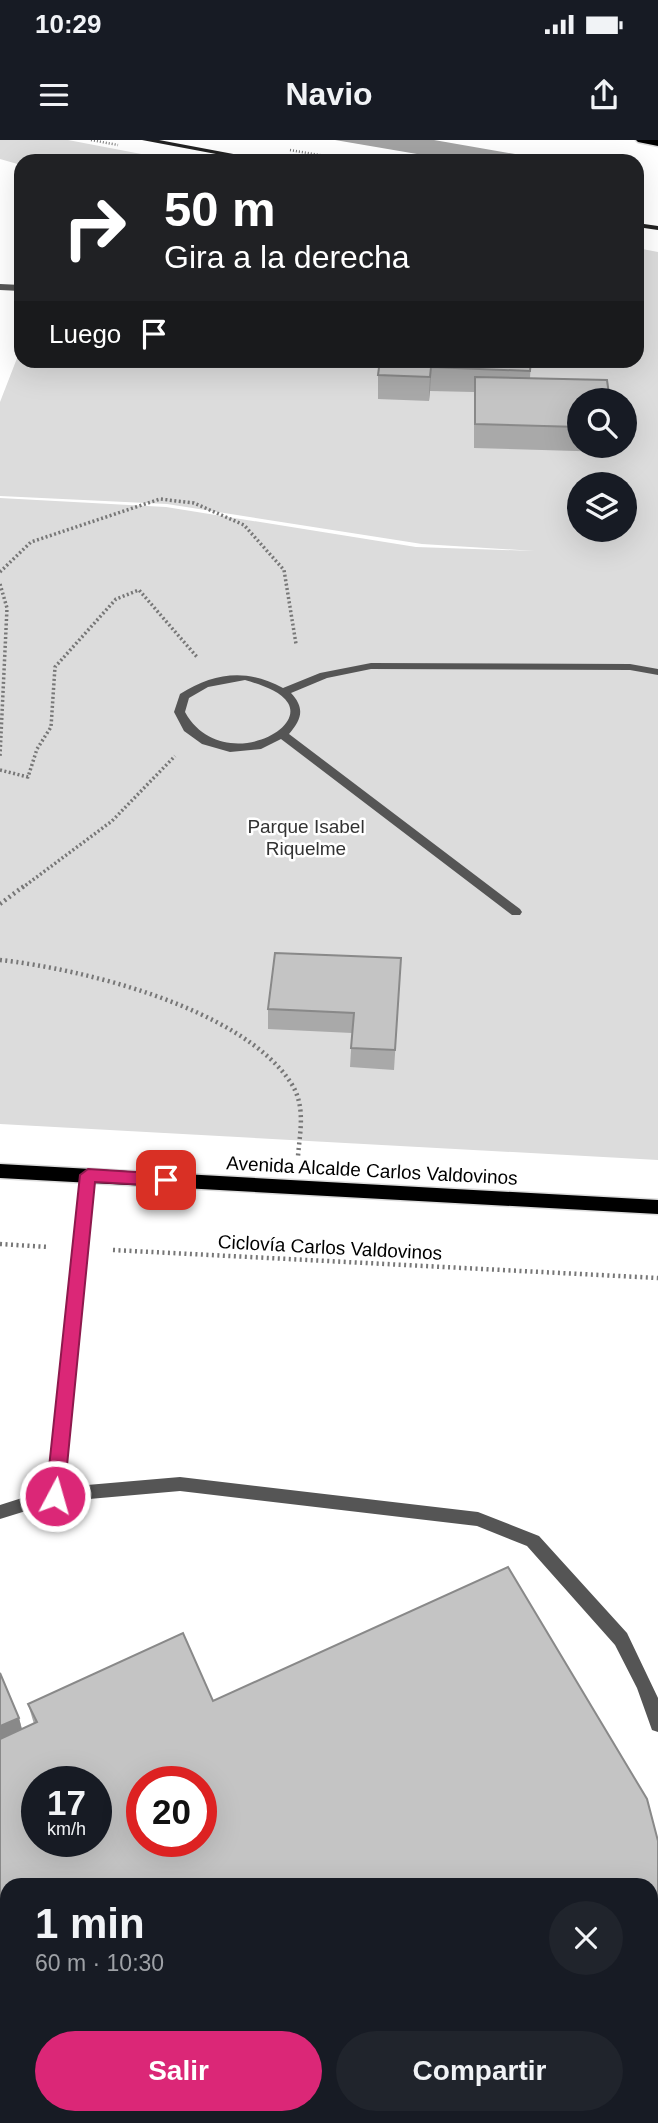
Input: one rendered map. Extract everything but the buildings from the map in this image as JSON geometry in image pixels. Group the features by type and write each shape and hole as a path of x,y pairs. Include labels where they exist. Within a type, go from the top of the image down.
{"main road":[{"path":"146,140 225,154"},
{"path":"641,140 658,143"},
{"name":"Avenida Alcalde Carlos Valdovinos","path":"0,1171 658,1207"}],"street":[{"path":"285,691 324,675 371,666 630,667 658,672"},
{"path":"245,677 268,682 285,691 294,701 296,713 292,724 282,734 248,747 209,744 194,737 178,716 180,705 200,686 222,679 245,677"},
{"path":"282,734 516,912"},
{"path":"55,1496 88,1175"},
{"path":"0,1512 55,1496 180,1484 478,1519 533,1541 621,1639 645,1686 658,1724"}],"path":[{"path":"0,572 31,542 160,499 194,503 244,526 284,570 296,644"},
{"path":"0,584 7,608 0,756"},
{"path":"0,770 29,776 37,749 51,727 55,667 66,650 116,599 139,590 195,653 201,663 200,686"},
{"path":"0,904 113,821 194,737"},
{"path":"0,960 79,972 134,987 233,1032 261,1053 286,1076 301,1106 296,1187"},
{"name":"Ciclovía Carlos Valdovinos","path":"0,1244 658,1278"}],"green space":[{"path":"0,140 68,140 141,154 14,154 14,163 0,159"},
{"name":"Parque Isabel Riquelme","path":"644,249 658,252 658,1160 0,1124 0,498 166,507 416,547 535,551 422,544 167,504 0,496 0,402 14,366 644,368"}],"shaded area":[{"path":"335,140 434,140 515,154 417,154"}],"route":[{"path":"55,1496 88,1175 166,1180"}]}
